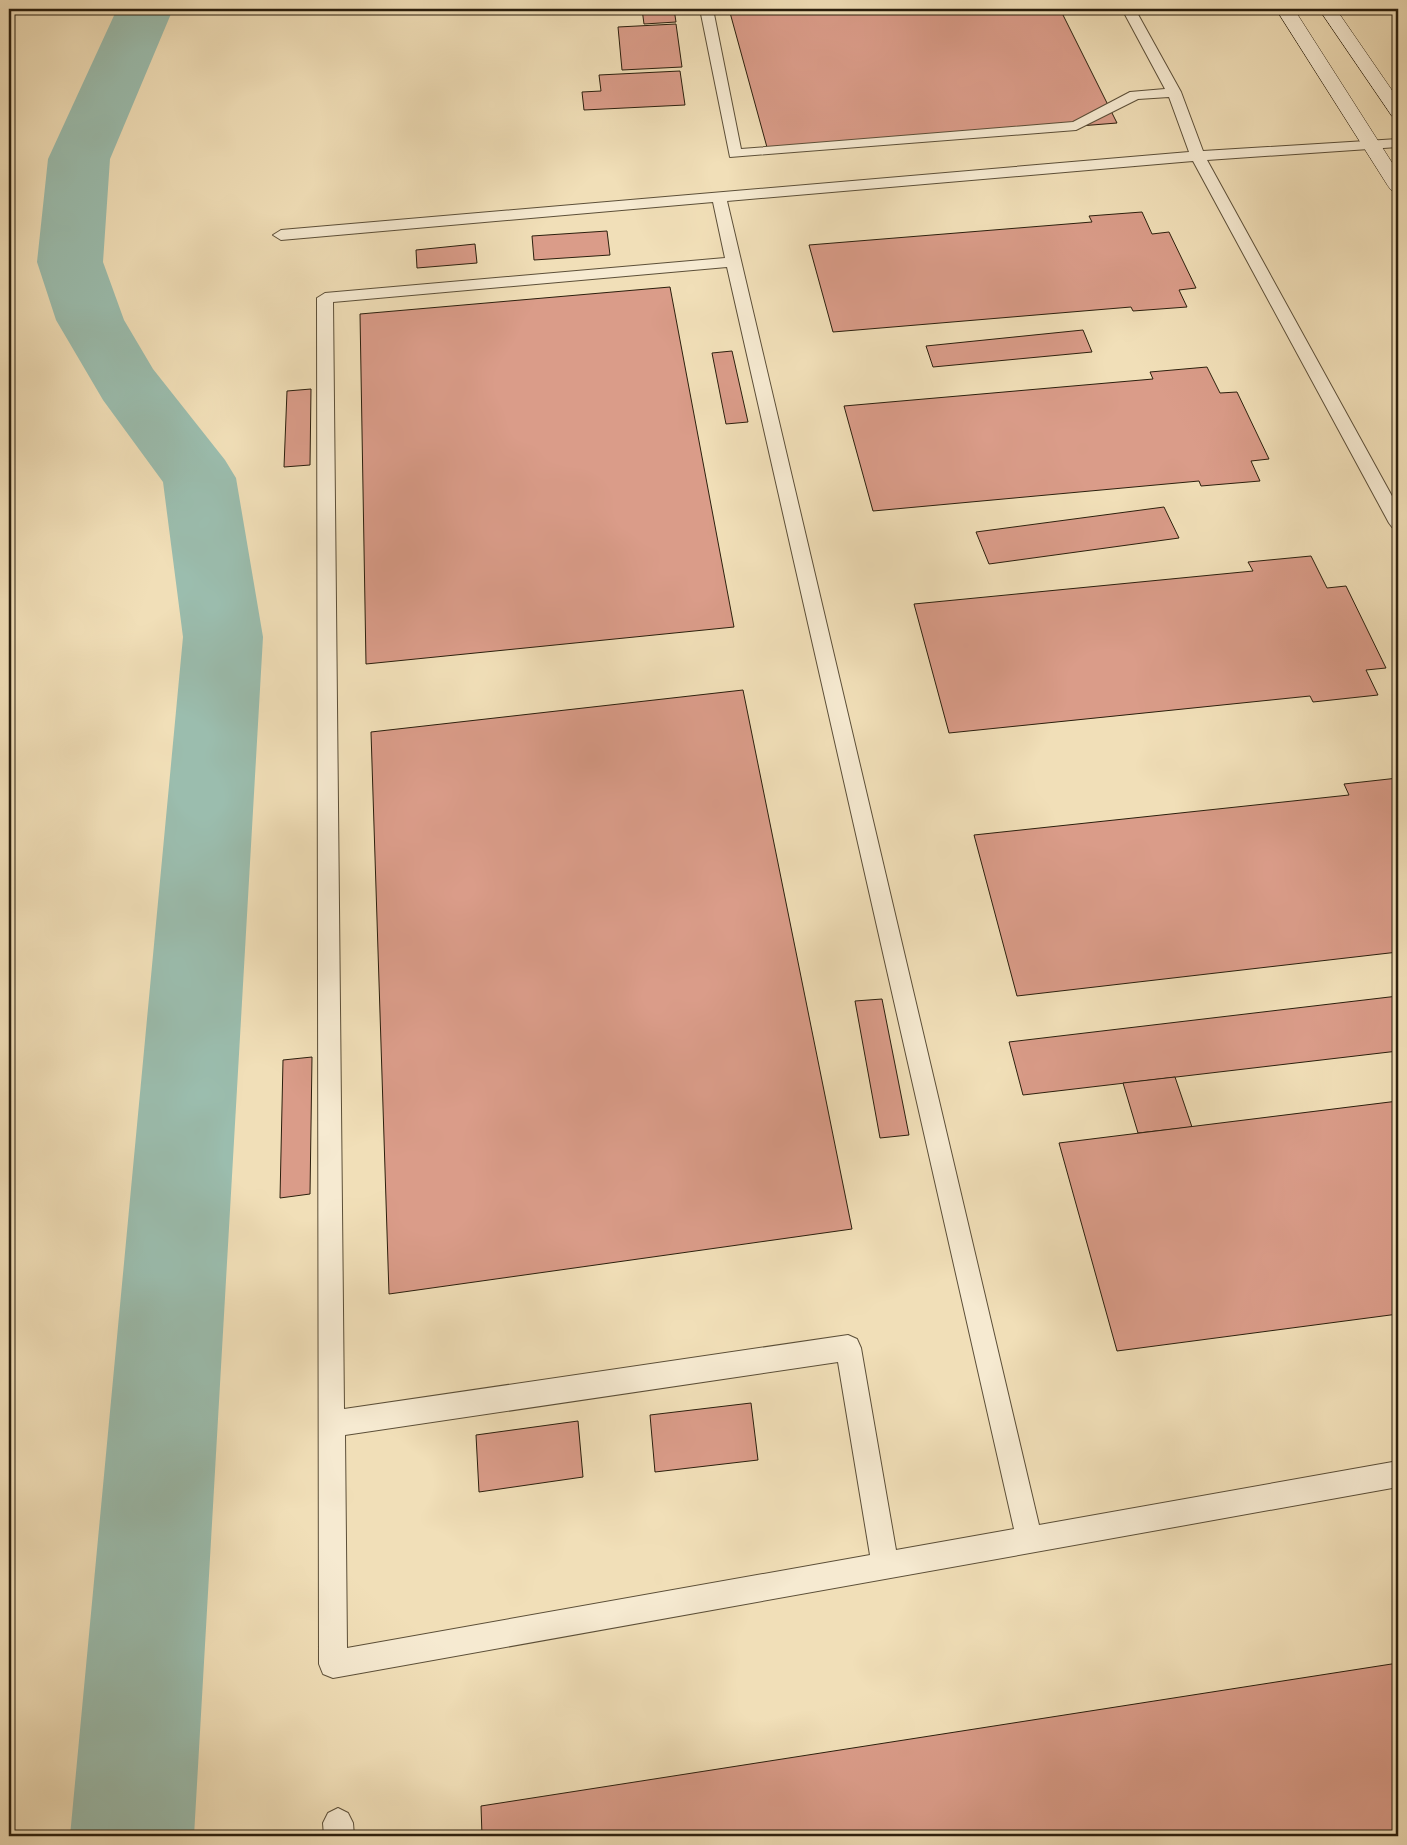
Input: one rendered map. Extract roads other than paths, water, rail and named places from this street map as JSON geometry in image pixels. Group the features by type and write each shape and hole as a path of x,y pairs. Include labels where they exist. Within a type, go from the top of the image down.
{"street":[{"path":"1285,9 1398,186"},
{"path":"1328,9 1398,112"}],"lane":[{"path":"706,9 736,154 1076,126 1134,95 1174,92"},
{"path":"1128,9 1174,92 1198,156 1398,522"},
{"path":"281,235 1198,156 1398,143"},
{"path":"719,198 1030,1541"},
{"path":"734,262 325,298 334,1664 886,1567 1398,1474"},
{"path":"332,1424 848,1348 886,1567"}],"waterway":[{"path":"132,1836 223,637 199,478 128,384 90,320 70,262 79,159 145,9"}]}
